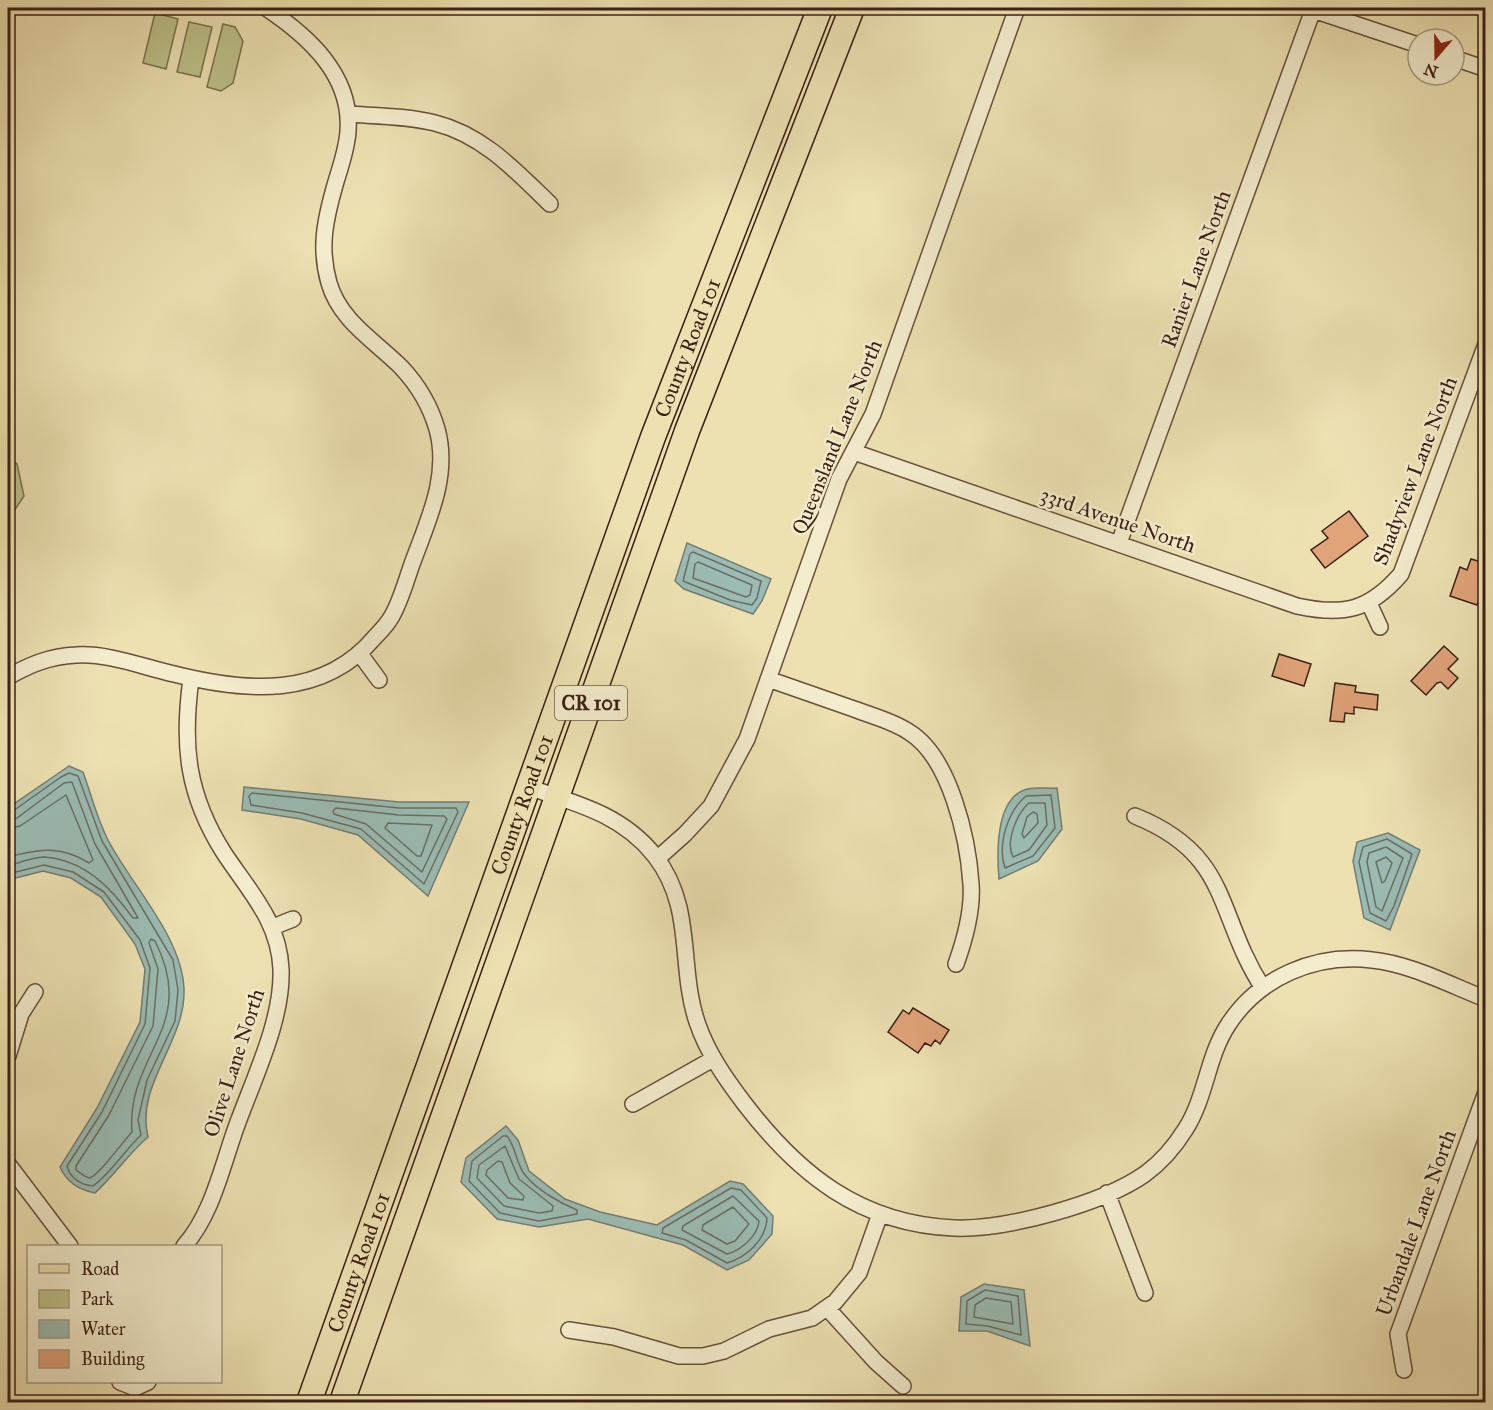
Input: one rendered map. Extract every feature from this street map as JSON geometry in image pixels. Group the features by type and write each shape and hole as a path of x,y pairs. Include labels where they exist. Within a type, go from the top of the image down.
{"main road":[{"name":"County Road 101","path":"309,1402 653,437 820,8"},
{"name":"County Road 101","path":"342,1402 687,431 852,8"}],"street":[{"path":"8,677 28,666 52,658 78,654 104,657 191,679 249,687 309,683 335,671 360,654 392,617 434,504 442,456 429,407 416,385 354,324 343,310 328,280 322,238 344,156 348,114 340,86 330,64 315,46 266,8"},
{"name":"Queensland Lane North","path":"657,859 711,806 747,739 839,479 873,414 1017,8"},
{"path":"1310,8 1406,41"},
{"name":"Ranier Lane North","path":"1119,543 1310,8"},
{"path":"1466,62 1485,69"},
{"path":"348,114 436,123 466,135 493,151 550,204"},
{"name":"Shadyview Lane North","path":"1369,603 1388,590 1401,574 1485,344"},
{"name":"33rd Avenue North","path":"854,452 1296,606 1324,612 1346,611 1369,603"},
{"path":"1369,603 1380,627"},
{"path":"360,654 379,680"},
{"name":"Olive Lane North","path":"185,1245 202,1220 273,1022 280,996 281,970 273,927 224,853 195,796 188,766 186,735 191,679"},
{"path":"768,679 887,721 910,732 929,750 943,771 953,794 971,885 965,938 956,964"},
{"path":"528,787 584,805 610,817 634,834 657,859 670,880 681,908 696,1021 713,1059 764,1130 789,1157 817,1181 849,1201 880,1214 919,1224 955,1228 992,1226 1029,1218 1107,1193 1146,1173 1167,1153 1185,1130 1199,1105 1215,1050 1228,1025 1246,1002 1292,970 1318,962 1365,959 1402,967 1485,999"},
{"path":"1135,816 1170,832 1185,843 1204,864 1218,887 1248,965 1263,988"},
{"path":"273,927 292,920"},
{"path":"8,1056 21,1014 35,992"},
{"path":"633,1104 713,1059"},
{"name":"Urbandale Lane North","path":"1404,1370 1398,1334 1485,1092"},
{"path":"8,1164 69,1245"},
{"path":"1107,1193 1145,1293"},
{"path":"568,1330 614,1337 679,1356 703,1356 724,1351 769,1329 812,1318 828,1309 859,1273 880,1214"},
{"path":"828,1309 876,1362 903,1386"},
{"path":"122,1383 135,1389 146,1383"}],"green space":[{"path":"155,13 178,19 166,69 143,63"},
{"path":"189,22 212,27 200,77 177,72"},
{"path":"223,24 235,27 243,41 233,83 221,91 207,87"},
{"path":"8,456 17,464 24,496 8,520"}],"water":[{"path":"687,543 771,579 762,601 753,614 684,589 675,581"},
{"path":"69,766 83,772 108,840 154,912 175,950 184,989 177,1027 148,1099 146,1118 148,1137 95,1193 74,1185 60,1167 97,1108 140,1022 145,969 135,944 101,897 71,878 43,871 8,880 8,808"},
{"path":"244,787 399,802 469,802 428,896 358,835 301,819 242,810"},
{"path":"1057,788 1062,829 1038,861 999,879 998,843 1008,805 1024,790"},
{"path":"1388,833 1420,850 1390,930 1364,918 1353,861 1357,842"},
{"path":"506,1126 518,1140 529,1171 565,1199 600,1212 657,1225 730,1181 743,1184 773,1216 772,1234 749,1260 727,1270 683,1245 588,1219 539,1227 497,1219 461,1182 466,1158"},
{"path":"984,1284 1024,1290 1030,1346 987,1331 959,1331 961,1297"}],"building":[{"path":"1349,511 1368,536 1325,568 1311,550 1328,538 1322,531"},
{"path":"1471,559 1485,563 1485,582 1477,605 1450,596 1460,567 1467,570"},
{"path":"1444,646 1458,659 1448,669 1458,678 1448,689 1441,682 1437,683 1426,695 1411,681"},
{"path":"1279,654 1311,664 1304,686 1272,676"},
{"path":"1335,683 1356,686 1355,692 1378,695 1377,710 1354,707 1354,714 1345,713 1344,722 1330,721"},
{"path":"913,1008 949,1030 940,1044 935,1040 931,1046 925,1043 918,1053 888,1032 903,1010 909,1014"}]}
